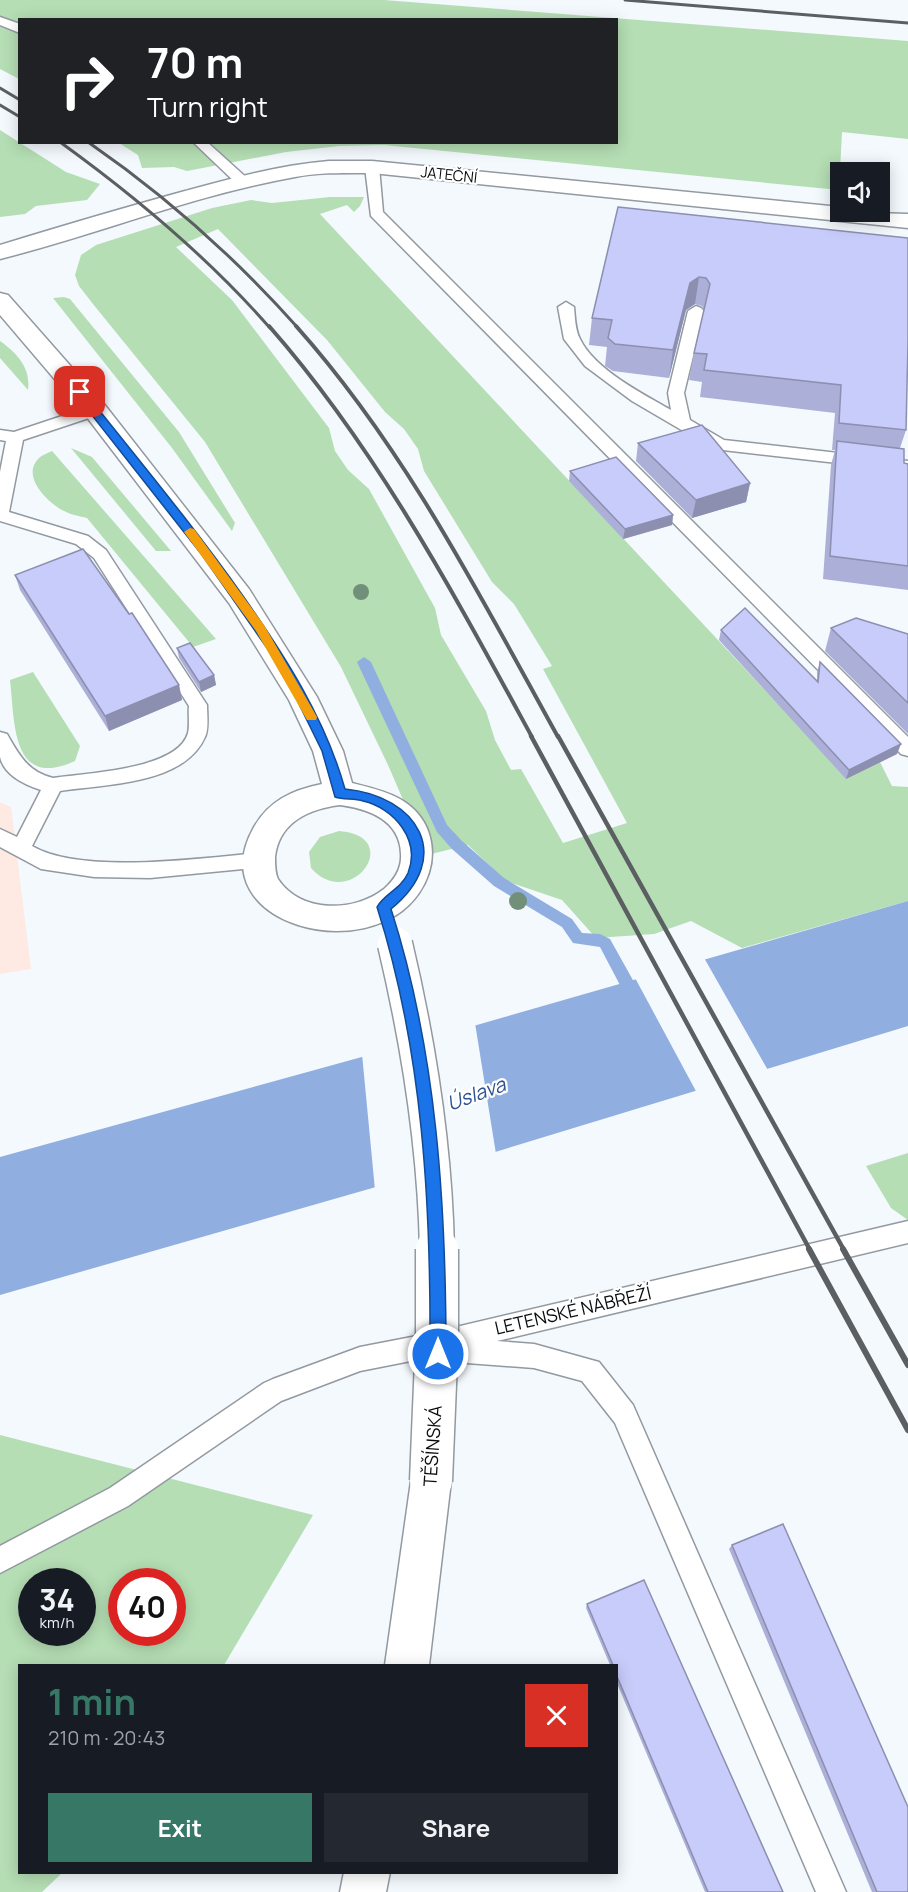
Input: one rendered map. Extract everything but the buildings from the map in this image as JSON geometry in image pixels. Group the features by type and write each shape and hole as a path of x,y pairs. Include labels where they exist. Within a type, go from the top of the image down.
{"street":[{"name":"JATEČNÍ","path":"0,252 243,182 296,170 329,167 372,167 908,221"},
{"path":"0,300 95,410 206,552 271,645 302,697 328,751 340,793"},
{"path":"340,793 364,796 386,804 403,818 414,834 418,854 414,874 402,892 384,907 362,917 338,920 312,918 291,910 273,896 262,880 258,861 262,840 274,821 292,806 307,800 340,793"},
{"name":"TĚŠÍNSKÁ","path":"384,907 412,1017 423,1085 433,1182 438,1274 438,1374 431,1481 407,1664"},
{"path":"363,1892 367,1874"}],"lane":[{"path":"0,21 18,28"},
{"path":"200,144 243,182"},
{"path":"372,167 376,213 908,749"},
{"path":"566,307 572,340 591,362 628,392 720,445 908,466"},
{"path":"682,423 676,393 696,311"},
{"path":"0,739 13,765 37,782 53,785 158,769 185,754 197,735 198,705 100,554 82,540 0,514 8,436 95,410"},
{"path":"21,849 53,785"},
{"path":"0,837 41,861 94,869 150,870 258,861"},
{"name":"LETENSKÉ NÁBŘEŽÍ","path":"0,1560 119,1497 273,1392 360,1359 422,1347 908,1232"},
{"path":"422,1347 534,1356 590,1371 624,1414 831,1892"}],"shaded area":[{"path":"0,802 11,807 31,969 0,974"}],"green space":[{"path":"0,0 384,0 614,18 18,18 18,78 0,69"},
{"path":"618,18 908,41 908,139 842,132 840,162 830,162 830,189 384,145 339,146 286,152 187,171 174,167 142,168 138,155 121,144 618,144"},
{"path":"0,130 18,141 18,144 22,144 66,172 100,184 87,200 36,206 25,214 0,217"},
{"path":"330,197 364,197 354,212 347,205 320,214 847,778 880,762 892,786 908,787 908,901 742,948 691,921 654,934 596,938 562,900 506,881 468,845 427,855 388,765 341,667 205,442 93,304 79,286 75,275 81,255 96,245 212,208 251,200 272,203","holes":["218,229 327,340 385,412 404,429 418,449 424,471 492,582 514,604 552,666 543,669 627,823 563,843 521,769 511,770 495,740 486,711 441,635 435,608 369,489 348,470 335,451 329,428 232,300 176,247"]},
{"path":"53,298 70,299 179,432 235,523 232,531 172,448"},
{"path":"0,341 22,362 27,375 28,390 0,358"},
{"path":"71,448 92,457 171,551 156,551"},
{"path":"52,451 216,639 193,647 87,518 64,511 44,495 34,481 34,465 40,457"},
{"path":"33,672 80,746 75,761 54,768 39,767 28,759 20,748 13,715 10,680"},
{"path":"339,831 359,836 369,845 370,857 365,868 355,877 342,882 326,880 311,868 309,852 320,837"},
{"path":"908,1153 908,1220 891,1208 866,1166"},
{"path":"0,1435 313,1515 225,1664 18,1664 18,1874 61,1874 42,1892 0,1892"}],"water":[{"name":"Úslava","path":"908,901 908,1026 449,1166 0,1295 0,1157 456,1031"}],"pier":[{"path":"703,956 769,1072 697,1093 634,976"},
{"path":"475,1023 496,1154 375,1190 362,1054"}],"waterway":[{"path":"364,662 442,828 457,845 499,882 567,923 578,939 600,940 605,943 626,982"}],"railway":[{"path":"625,0 908,23"},
{"path":"0,88 18,99"},
{"path":"0,105 18,116"},
{"path":"63,144 116,184 196,252 270,328"},
{"path":"91,144 145,184 199,229 250,277 298,328"},
{"path":"269,326 345,422 379,472 443,577 532,737"},
{"path":"296,326 372,422 406,472 470,577 558,737"},
{"path":"531,736 810,1250"},
{"path":"558,736 844,1250"},
{"path":"809,1249 908,1430"},
{"path":"843,1249 908,1365"}],"slow traffic":[{"path":"190,532 260,628 302,697 311,717"}],"route":[{"path":"80,392 206,552 271,645 302,697 328,751 340,793 364,796 386,804 403,818 414,834 418,854 414,874 402,892 384,907 412,1017 425,1097 438,1274 438,1354"}]}
